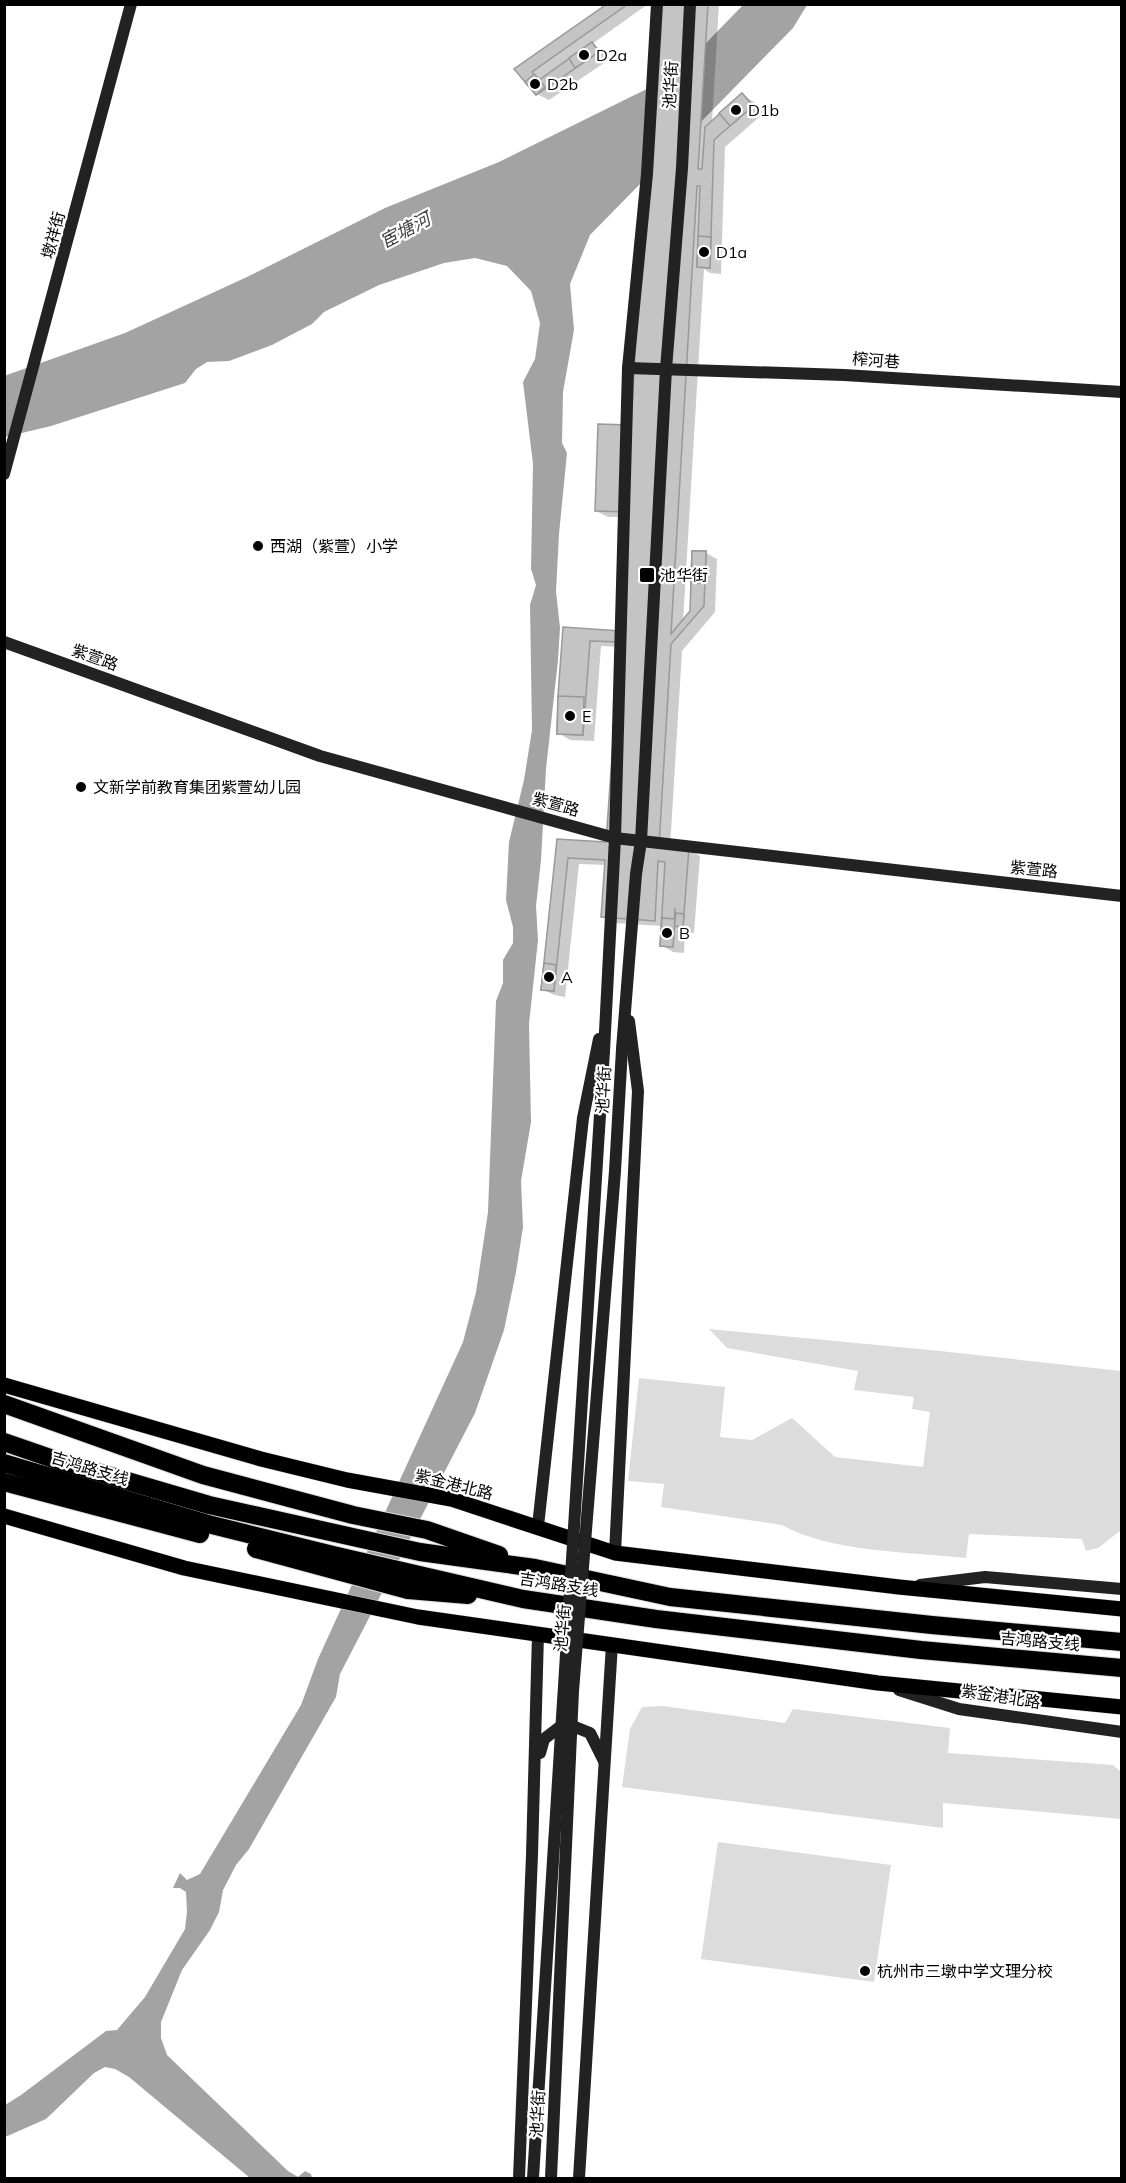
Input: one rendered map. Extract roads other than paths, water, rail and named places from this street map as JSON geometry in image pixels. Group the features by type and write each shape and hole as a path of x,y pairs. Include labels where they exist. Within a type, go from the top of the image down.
{"highway":[{"path":"4,1404 203,1475 353,1515 427,1530 535,1568"},
{"name":"吉鸿路支线","path":"4,1442 59,1461 209,1504 341,1535 420,1552 535,1568 670,1597 932,1625 1122,1642"},
{"name":"吉鸿路支线","path":"4,1462 331,1562 410,1581 656,1619 921,1650 1122,1668"},
{"path":"4,1482 331,1562"}],"main road":[{"name":"墩祥街","path":"4,474 131,4"},
{"name":"池华街","path":"533,2178 604,1051 615,838 628,368 647,174 657,4"},
{"name":"池华街","path":"551,2178 573,1691 615,1171 636,874 641,841 666,369 682,168 690,4"},
{"name":"榨河巷","path":"628,368 844,375 1122,392"},
{"name":"紫萱路","path":"4,642 320,756 615,838 1122,896"},
{"path":"615,1553 638,1091 627,1001"},
{"path":"538,1526 583,1118 606,1002"},
{"name":"紫金港北路","path":"4,1385 261,1460 368,1484 451,1499 615,1553 899,1587 1122,1610"},
{"name":"紫金港北路","path":"4,1516 184,1568 399,1613 878,1683 1122,1707"},
{"name":"紫金港北路","path":"899,1587 986,1576 1071,1586 1122,1589"},
{"path":"519,2178 536,1765 538,1634"},
{"path":"579,2178 612,1644"},
{"name":"紫金港北路","path":"878,1683 959,1709 1122,1732"},
{"path":"536,1765 544,1739 565,1723 590,1733 605,1762"}],"water":[{"name":"宦塘河","path":"743,5 807,5 793,28 590,235 570,284 574,330 563,392 562,443 567,453 556,591 560,628 546,769 536,906 538,940 529,1024 531,1122 521,1181 523,1227 504,1330 475,1413 340,1674 336,1697 249,1849 236,1865 223,1890 219,1912 210,1930 182,1970 161,2022 161,2038 167,2055 288,2171 298,2177 305,2171 311,2174 312,2178 250,2178 129,2077 115,2069 105,2067 94,2073 46,2119 5,2137 5,2105 106,2031 117,2030 145,1997 185,1929 186,1892 180,1888 173,1888 180,1873 187,1880 200,1874 301,1705 318,1659 463,1342 476,1292 488,1212 496,1001 503,983 503,960 513,943 513,927 506,900 509,842 524,780 532,730 530,605 536,585 531,569 533,464 523,382 535,359 540,323 531,291 507,266 475,258 444,263 379,285 324,312 312,324 272,345 229,361 207,362 196,369 185,383 51,426 5,437 4,376 125,333 247,277 385,208 499,162 675,75"}],"place":[{"name":"D2a","path":"584,55"},
{"name":"D2b","path":"535,84"},
{"name":"D1b","path":"736,110"},
{"name":"D1a","path":"704,252"},
{"name":"西湖（紫萱）小学","path":"258,546"},
{"name":"池华街","path":"647,575"},
{"name":"E","path":"570,716"},
{"name":"文新学前教育集团紫萱幼儿园","path":"81,787"},
{"name":"B","path":"667,933"},
{"name":"A","path":"549,977"},
{"name":"杭州市三墩中学文理分校","path":"865,1971"}]}
